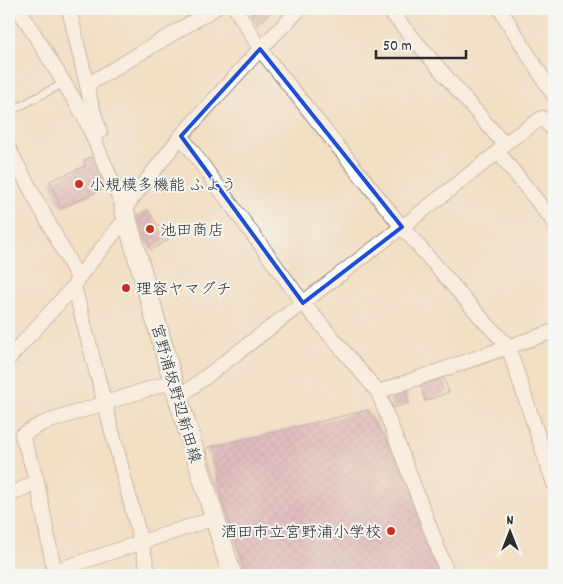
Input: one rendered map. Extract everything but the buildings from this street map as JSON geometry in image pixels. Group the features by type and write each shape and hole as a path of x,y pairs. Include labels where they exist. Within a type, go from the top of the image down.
{"main road":[{"name":"宮野浦坂野辺新田線","path":"126,213 232,575"}],"street":[{"path":"19,9 84,116 126,213"},
{"path":"69,9 92,107 126,213"},
{"path":"87,85 214,9"},
{"path":"236,9 260,49 402,227 508,346 554,484"},
{"path":"9,357 76,282 181,136 260,49 300,9"},
{"path":"388,9 501,148 554,222"},
{"path":"500,9 554,96"},
{"path":"214,518 55,573 37,481 22,434 41,424 104,403 176,389 303,303 542,118 554,131"},
{"path":"181,136 303,303 378,392 448,575"},
{"path":"9,149 76,282 104,403 149,575"},
{"path":"378,392 554,331"},
{"path":"9,496 37,481"}],"lane":[{"path":"9,112 64,83"}],"highlighted area":[{"path":"260,49 402,227 303,303 181,136"}],"place":[{"name":"小規模多機能 ふよう","path":"79,184"},
{"name":"池田商店","path":"150,229"},
{"name":"理容ヤマグチ","path":"126,288"},
{"name":"酒田市立宮野浦小学校","path":"391,531"}]}
